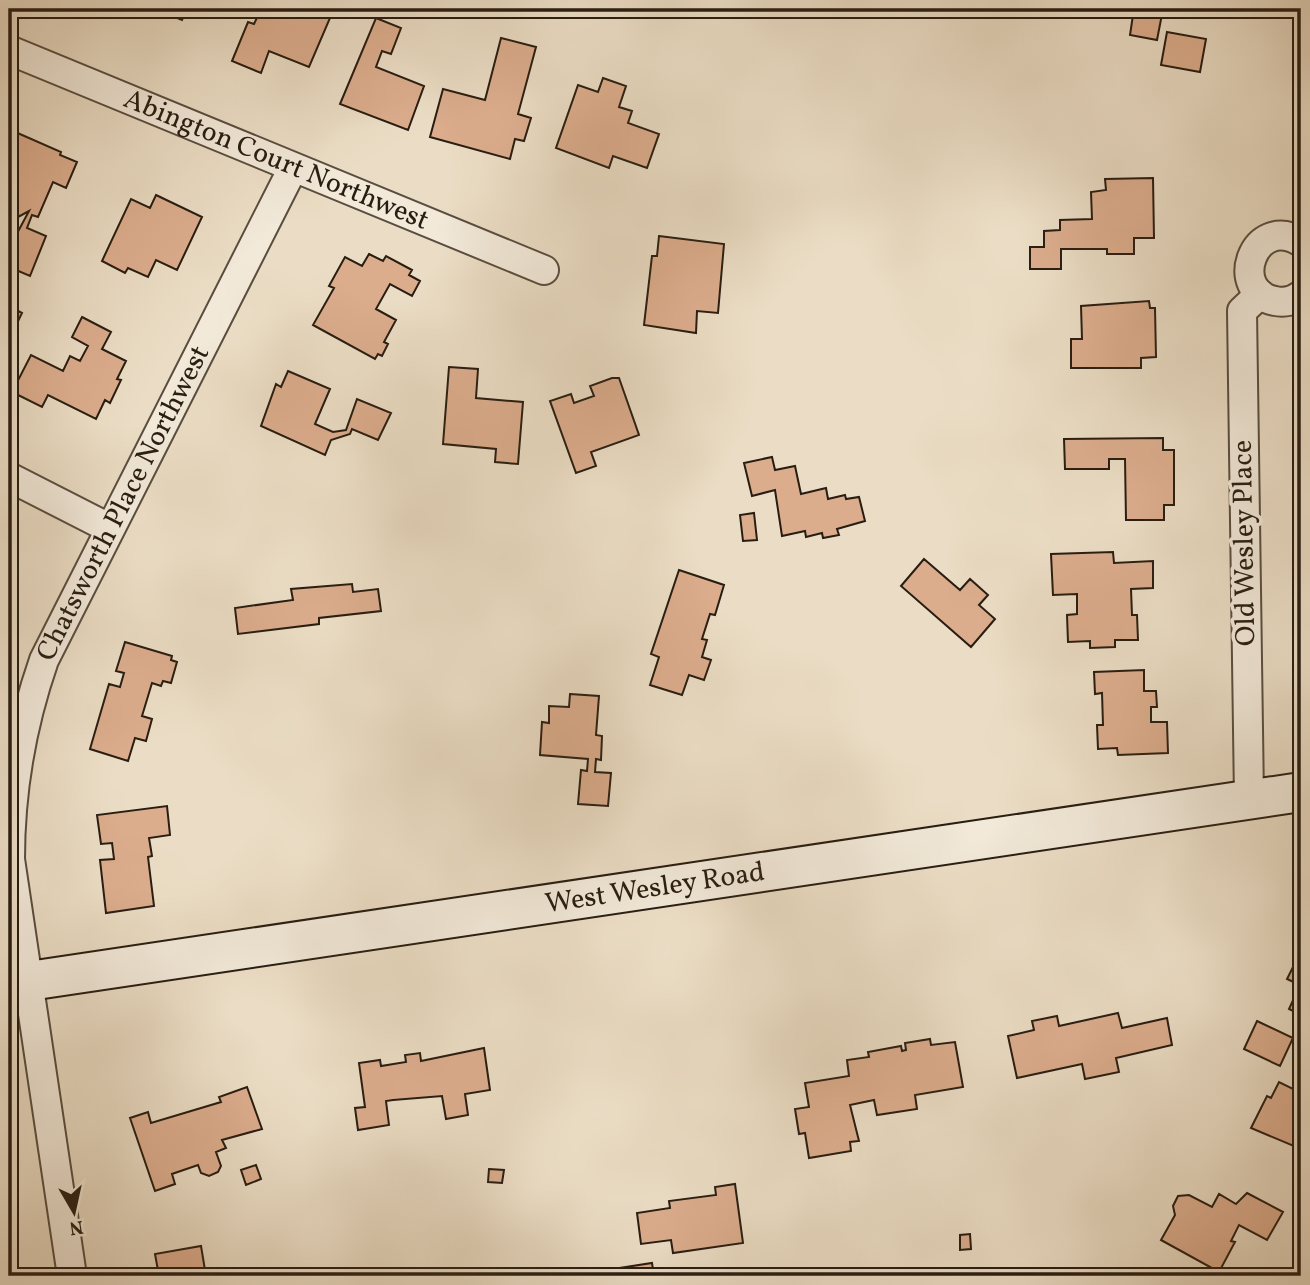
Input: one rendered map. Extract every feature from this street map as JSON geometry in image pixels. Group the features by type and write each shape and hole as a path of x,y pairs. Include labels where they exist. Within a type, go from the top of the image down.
{"street":[{"name":"Abington Court Northwest","path":"9,50 544,270"},
{"name":"Chatsworth Place Northwest","path":"72,1276 17,982 10,811 17,754 28,706 44,660 293,168"},
{"path":"1301,242 1293,237 1267,239 1256,247 1248,271 1252,284 1260,294 1271,300 1284,302 1301,295"},
{"name":"Old Wesley Place","path":"1249,799 1242,311 1260,294"},
{"path":"9,477 109,528"},
{"name":"West Wesley Road","path":"17,982 1301,792"}],"building":[{"path":"155,9 187,9 182,20"},
{"path":"261,9 333,11 309,67 269,51 261,73 232,61 248,22 254,24"},
{"path":"1103,9 1163,9 1157,40 1130,35 1133,15"},
{"path":"376,18 401,28 391,54 382,51 376,67 424,86 408,130 340,104"},
{"path":"1167,32 1206,39 1200,72 1161,65"},
{"path":"501,38 536,47 518,114 531,118 524,141 515,139 510,159 430,137 443,89 485,100"},
{"path":"603,78 626,86 619,107 632,111 628,123 659,134 647,168 613,156 609,168 556,148 578,85 598,92"},
{"path":"13,131 77,162 66,188 53,182 38,217 32,215 27,228 46,236 30,276 9,267 9,236 14,239 29,211 18,217 9,212 9,140"},
{"path":"1153,178 1154,238 1134,238 1134,254 1107,254 1107,249 1061,249 1061,269 1030,269 1030,247 1044,247 1044,231 1060,230 1060,220 1092,219 1091,192 1106,190 1105,179"},
{"path":"156,195 202,217 177,270 156,260 148,277 128,268 125,273 102,261 131,199 150,208"},
{"path":"659,236 724,244 718,313 697,311 696,333 644,325 652,256 657,256"},
{"path":"369,254 383,261 386,256 412,270 409,275 420,281 412,296 390,284 376,309 396,320 384,342 388,344 382,356 378,354 375,359 313,325 334,288 329,286 345,257 362,266"},
{"path":"1149,301 1150,308 1155,308 1156,357 1141,358 1141,368 1071,368 1071,339 1082,339 1081,306"},
{"path":"9,306 22,313 9,340"},
{"path":"82,317 111,332 102,349 126,361 110,403 105,400 96,419 48,395 42,407 12,392 31,355 63,371 70,356 80,361 88,346 72,337"},
{"path":"449,367 478,369 476,398 523,402 518,464 495,462 496,449 443,444"},
{"path":"288,371 330,389 315,424 333,432 346,430 357,399 391,413 378,440 352,429 350,434 331,440 325,455 261,426 276,384 281,387"},
{"path":"619,378 639,435 591,452 596,466 576,473 550,401 571,394 574,403 594,396 590,386"},
{"path":"1163,438 1163,450 1174,450 1174,505 1164,505 1164,520 1126,520 1125,459 1109,459 1109,469 1065,469 1064,439"},
{"path":"772,457 775,470 795,466 801,494 826,488 828,499 845,495 846,499 859,497 865,521 837,529 839,535 823,538 822,533 806,537 805,531 782,536 775,490 752,496 744,463"},
{"path":"754,513 757,540 743,541 740,515"},
{"path":"1113,552 1114,563 1153,561 1153,588 1131,589 1132,615 1137,615 1138,640 1115,640 1115,647 1090,648 1090,641 1068,642 1067,615 1077,614 1077,594 1053,595 1051,554"},
{"path":"924,559 960,590 970,579 988,595 979,605 995,619 971,647 901,586"},
{"path":"679,570 724,585 715,615 710,614 702,639 707,640 702,657 711,660 704,680 689,675 682,695 650,685 659,657 651,654"},
{"path":"352,584 353,592 378,589 381,611 319,618 319,624 238,634 235,608 293,600 291,589"},
{"path":"125,642 172,656 171,660 177,662 171,683 163,681 161,686 152,683 142,716 152,719 146,741 135,738 128,761 90,749 109,684 120,687 124,673 116,671"},
{"path":"1144,670 1144,691 1156,691 1157,707 1151,707 1151,722 1167,722 1168,753 1118,755 1117,748 1098,749 1097,725 1103,725 1102,693 1095,694 1094,672"},
{"path":"570,694 599,696 596,735 602,736 601,760 596,759 595,772 611,773 608,806 578,804 581,770 587,771 588,759 540,755 542,722 549,723 549,706 569,707"},
{"path":"167,806 170,835 149,838 152,856 148,857 154,906 106,913 100,860 114,859 112,843 101,844 97,815"},
{"path":"1299,955 1301,956 1301,1015 1289,1009 1300,985 1287,979"},
{"path":"1118,1013 1122,1028 1167,1018 1172,1045 1116,1058 1119,1072 1085,1079 1082,1064 1017,1078 1008,1036 1034,1030 1032,1021 1057,1016 1059,1026"},
{"path":"1257,1021 1293,1038 1280,1066 1244,1049"},
{"path":"930,1039 931,1045 955,1042 963,1087 915,1095 917,1109 877,1115 874,1100 850,1105 859,1141 850,1142 851,1151 809,1158 805,1133 799,1134 795,1109 809,1107 805,1083 849,1076 847,1060 869,1057 868,1052 901,1046 902,1051 906,1050 905,1043"},
{"path":"484,1048 490,1090 465,1094 468,1115 446,1119 442,1096 393,1100 386,1101 389,1125 358,1130 355,1108 365,1107 359,1063 380,1060 381,1066 406,1062 405,1055 420,1053 421,1061"},
{"path":"1301,1078 1301,1149 1251,1128 1267,1096 1271,1098 1279,1082 1295,1090"},
{"path":"247,1087 262,1129 222,1140 226,1148 216,1152 221,1166 218,1172 209,1176 201,1173 198,1165 172,1174 175,1184 155,1191 130,1118 148,1112 151,1123 221,1102 219,1097"},
{"path":"256,1165 261,1179 246,1185 241,1170"},
{"path":"489,1169 504,1170 502,1183 488,1182"},
{"path":"735,1184 743,1243 673,1253 671,1240 641,1244 637,1213 670,1208 669,1201 716,1195 715,1187"},
{"path":"1247,1193 1283,1212 1267,1240 1239,1225 1231,1241 1235,1242 1219,1272 1161,1240 1175,1215 1173,1206 1178,1196 1189,1195 1212,1207 1219,1194 1236,1204"},
{"path":"970,1234 971,1249 960,1250 960,1235"},
{"path":"201,1246 206,1276 159,1276 155,1254"},
{"path":"652,1263 654,1276 607,1276 606,1270"}]}
